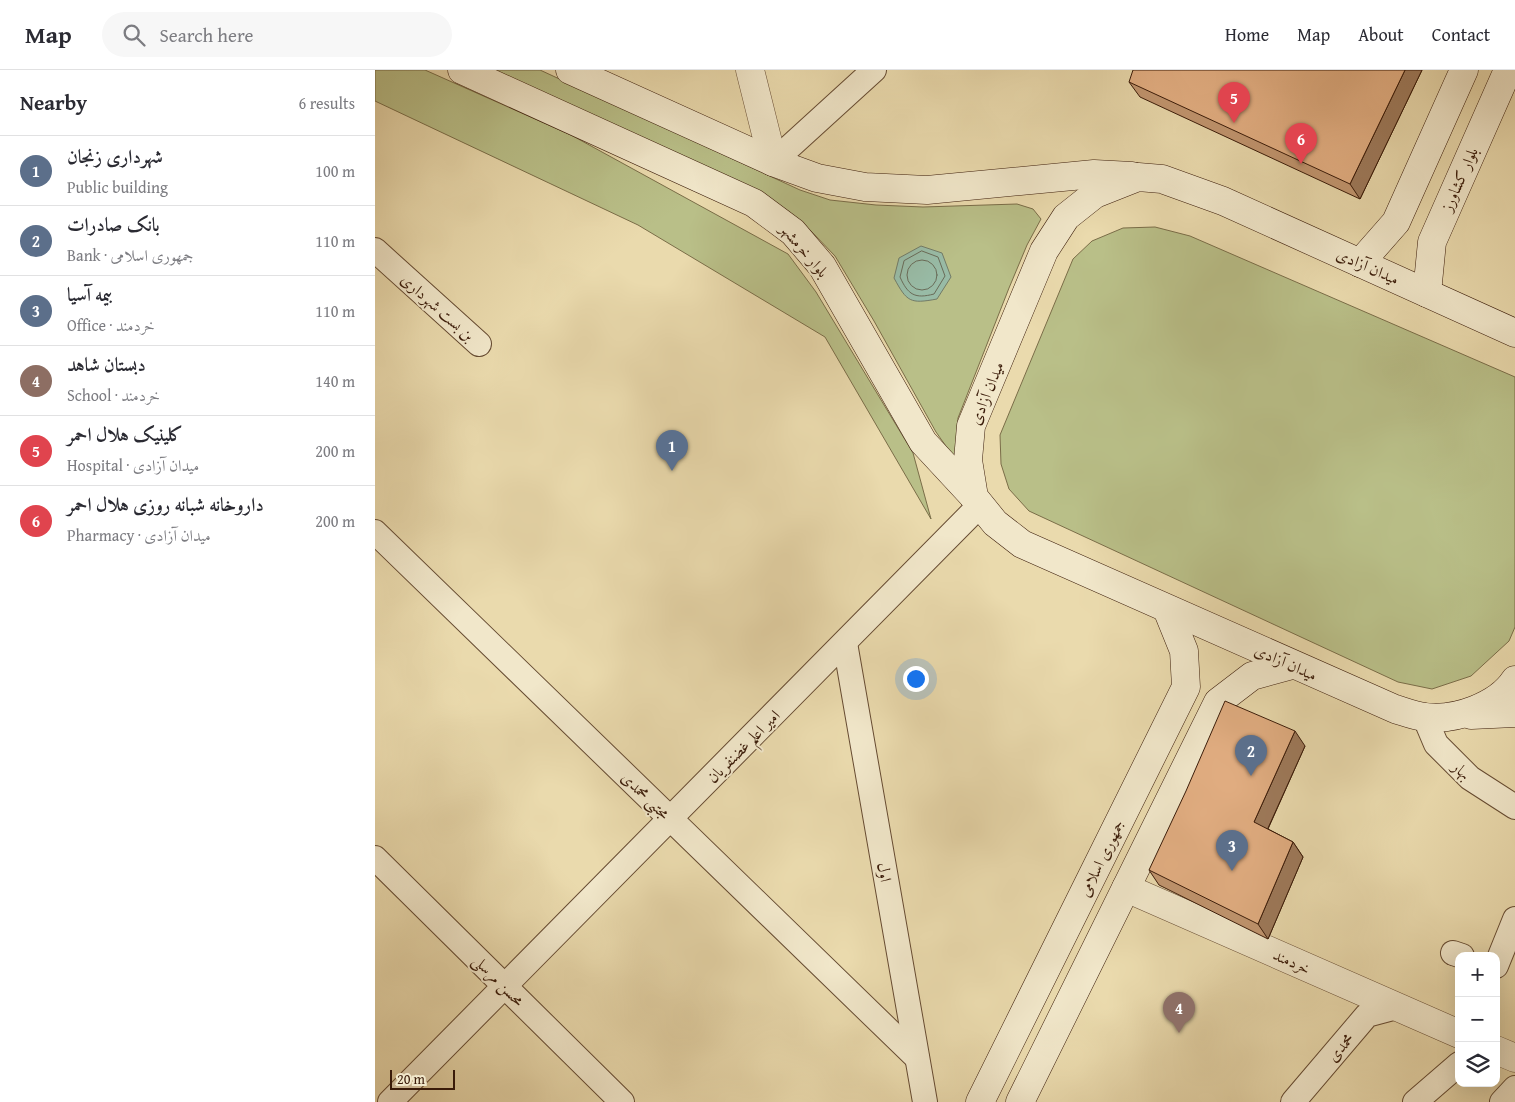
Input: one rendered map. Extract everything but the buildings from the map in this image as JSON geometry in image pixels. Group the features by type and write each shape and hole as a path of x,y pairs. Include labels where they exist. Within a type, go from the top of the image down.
{"main road":[{"name":"بلوار خرمشهر","path":"462,70 755,203 793,232 822,266 923,442 977,501"},
{"path":"570,70 773,162 817,178 865,187 927,190 1094,174 1139,176"},
{"path":"1360,263 1395,223 1464,70"},
{"name":"بلوار کشاورز","path":"1427,293 1432,242 1508,70"},
{"path":"752,71 773,162"},
{"name":"میدان آزادی","path":"1515,334 1223,201 1162,179 1139,176 1095,194 1065,217 1044,251 971,426 968,460 977,501 995,523 1022,544 1395,709 1425,718 1457,716 1486,705 1511,686 1515,680"},
{"path":"1395,223 1405,235 1418,241 1432,242"},
{"name":"جمهوری اسلامی","path":"980,1102 1187,686 1184,651 1167,609"},
{"path":"1020,1102 1219,702 1252,676 1293,665"},
{"path":"1457,716 1515,713"},
{"name":"خردمند","path":"1126,888 1455,1032"},
{"path":"1500,1052 1515,1058"}],"street":[{"path":"773,162 875,70"},
{"name":"بن بست شهرداری","path":"375,250 479,344"},
{"name":"امیر اعلم غضنفریان","path":"390,1102 845,643 977,501"},
{"name":"مجتبی محمدی","path":"375,532 917,1058"},
{"name":"اول","path":"845,643 925,1102"},
{"name":"بهار","path":"1425,718 1436,744 1470,778 1515,807"},
{"name":"محسن مرسلی","path":"375,858 622,1102"},
{"path":"1500,956 1515,919"},
{"name":"محمدی","path":"1293,1102 1367,1015 1397,1008"},
{"path":"1415,1102 1455,1067"},
{"path":"1502,1102 1515,1088"}],"green space":[{"path":"375,70 425,70 571,135 788,254 816,292 913,453 931,519 825,337 638,225 375,101"},
{"path":"486,70 540,70 800,190 830,200 876,205 923,207 1017,204 1033,209 1041,219 1027,245 1009,288 958,418 955,459 936,432 835,256 787,210 747,187"},
{"path":"1155,227 1190,236 1515,377 1515,627 1509,641 1471,676 1432,689 1398,682 1029,511 1009,489 1001,464 1000,435 1073,259 1092,241 1123,228"}],"water":[{"path":"921,246 942,253 951,277 937,299 915,301 910,299 902,292 894,278 899,258"}],"place":[{"name":"کلینیک هلال احمر","path":"1234,123"},
{"name":"داروخانه شبانه روزی هلال احمر","path":"1301,164"},
{"name":"شهرداری زنجان","path":"672,471"},
{"name":"بانک صادرات","path":"1251,776"},
{"name":"بیمه آسیا","path":"1232,871"},
{"name":"دبستان شاهد","path":"1179,1033"}]}
